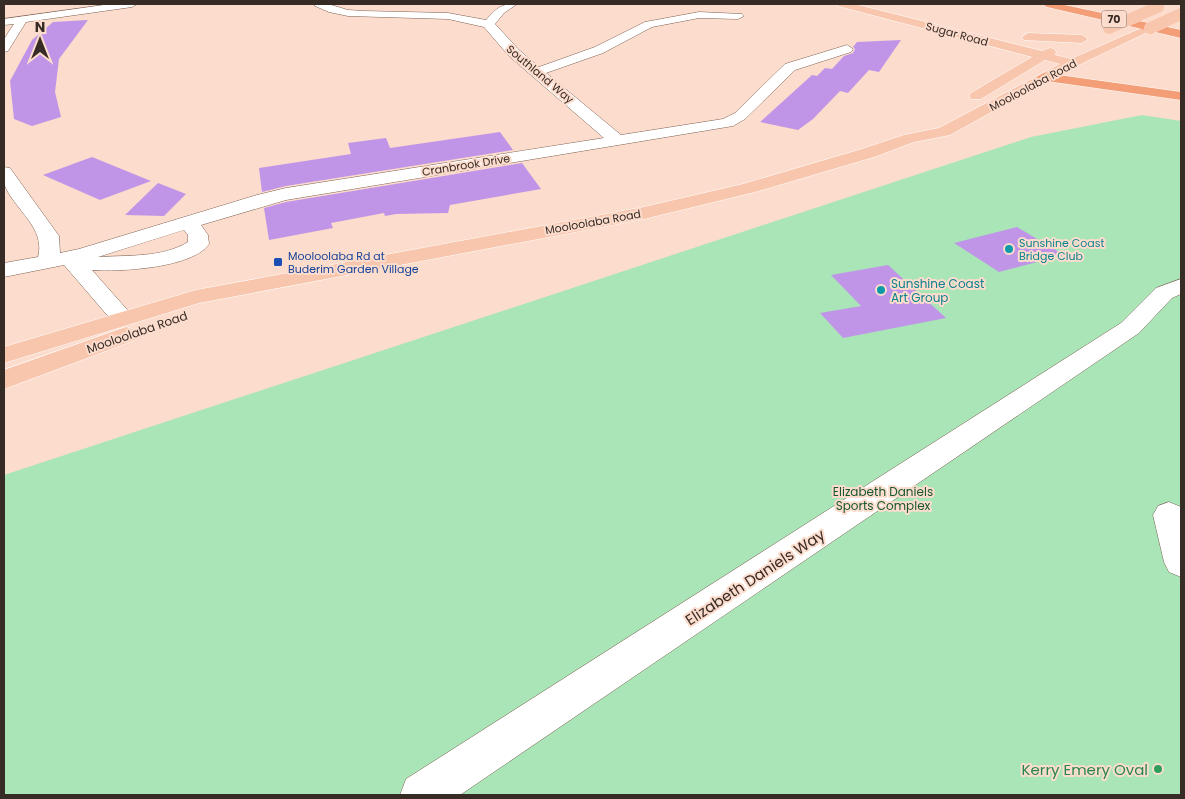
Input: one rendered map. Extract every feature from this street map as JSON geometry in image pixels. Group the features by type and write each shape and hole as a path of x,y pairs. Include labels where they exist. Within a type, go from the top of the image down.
{"highway":[{"name":"70","path":"1047,4 1181,34"},
{"name":"70","path":"1127,10 1181,21"},
{"path":"1077,61 1095,69"},
{"path":"1113,73 1181,89"},
{"path":"1044,77 1181,96"}],"main road":[{"name":"Sugar Road","path":"842,4 986,38"},
{"name":"Sugar Road","path":"866,4 986,38 1077,61"},
{"name":"Mooloolaba Road","path":"963,103 985,91 1009,64 1047,54 1162,5"},
{"name":"Mooloolaba Road","path":"4,355 196,297 644,213 748,188 910,138 944,132 1044,77 1181,14"},
{"path":"986,38 1095,33"},
{"path":"986,38 1009,64"},
{"name":"Mooloolaba Road","path":"910,138 921,124 928,121"},
{"name":"Mooloolaba Road","path":"4,380 271,284"}],"street":[{"path":"4,22 132,4"},
{"path":"319,4 348,13 446,16 475,23 490,24 500,11 512,4"},
{"path":"537,72 599,50 649,24 699,15 738,16"},
{"path":"4,48 22,20"},
{"name":"Southland Way","path":"490,24 490,29 502,42 618,141"},
{"name":"Cranbrook Drive","path":"73,262 157,259 190,251 199,244 198,234 189,222 286,194 732,121 740,116 790,67 846,49"},
{"path":"4,172 49,236 51,248 47,263"},
{"path":"4,270 47,263 73,262 122,318"},
{"name":"Elizabeth Daniels Way","path":"422,795 1130,328 1164,293 1181,286"},
{"path":"1169,515 1181,562"}],"green space":[{"name":"Elizabeth Daniels Sports Complex","path":"1142,115 1181,121 1181,795 4,795 4,475 1031,137"}],"building":[{"path":"88,20 59,59 55,92 61,117 32,126 14,119 10,81 32,40 53,22"},
{"path":"901,40 879,72 869,70 848,93 840,91 813,119 798,130 760,122 812,75 817,76 825,68 832,69 844,56 853,53 855,49 853,47 857,42"},
{"path":"500,132 513,150 286,186 262,192 259,168 351,154 348,143 386,138 390,148"},
{"path":"92,157 151,181 100,200 43,175"},
{"path":"522,163 541,189 450,205 448,213 385,216 384,213 331,223 333,228 269,240 264,208 286,202"},
{"path":"158,183 186,194 164,216 125,215"},
{"name":"Sunshine Coast Bridge Club","path":"1017,227 1064,255 999,272 954,243"},
{"name":"Sunshine Coast Art Group","path":"888,265 946,318 843,338 820,313 861,306 831,275"}],"place":[{"name":"Sunshine Coast Bridge Club","path":"1009,249"},
{"name":"Mooloolaba Rd at Buderim Garden Village","path":"278,262"},
{"name":"Sunshine Coast Art Group","path":"881,290"},
{"name":"Kerry Emery Oval","path":"1158,769"}]}
